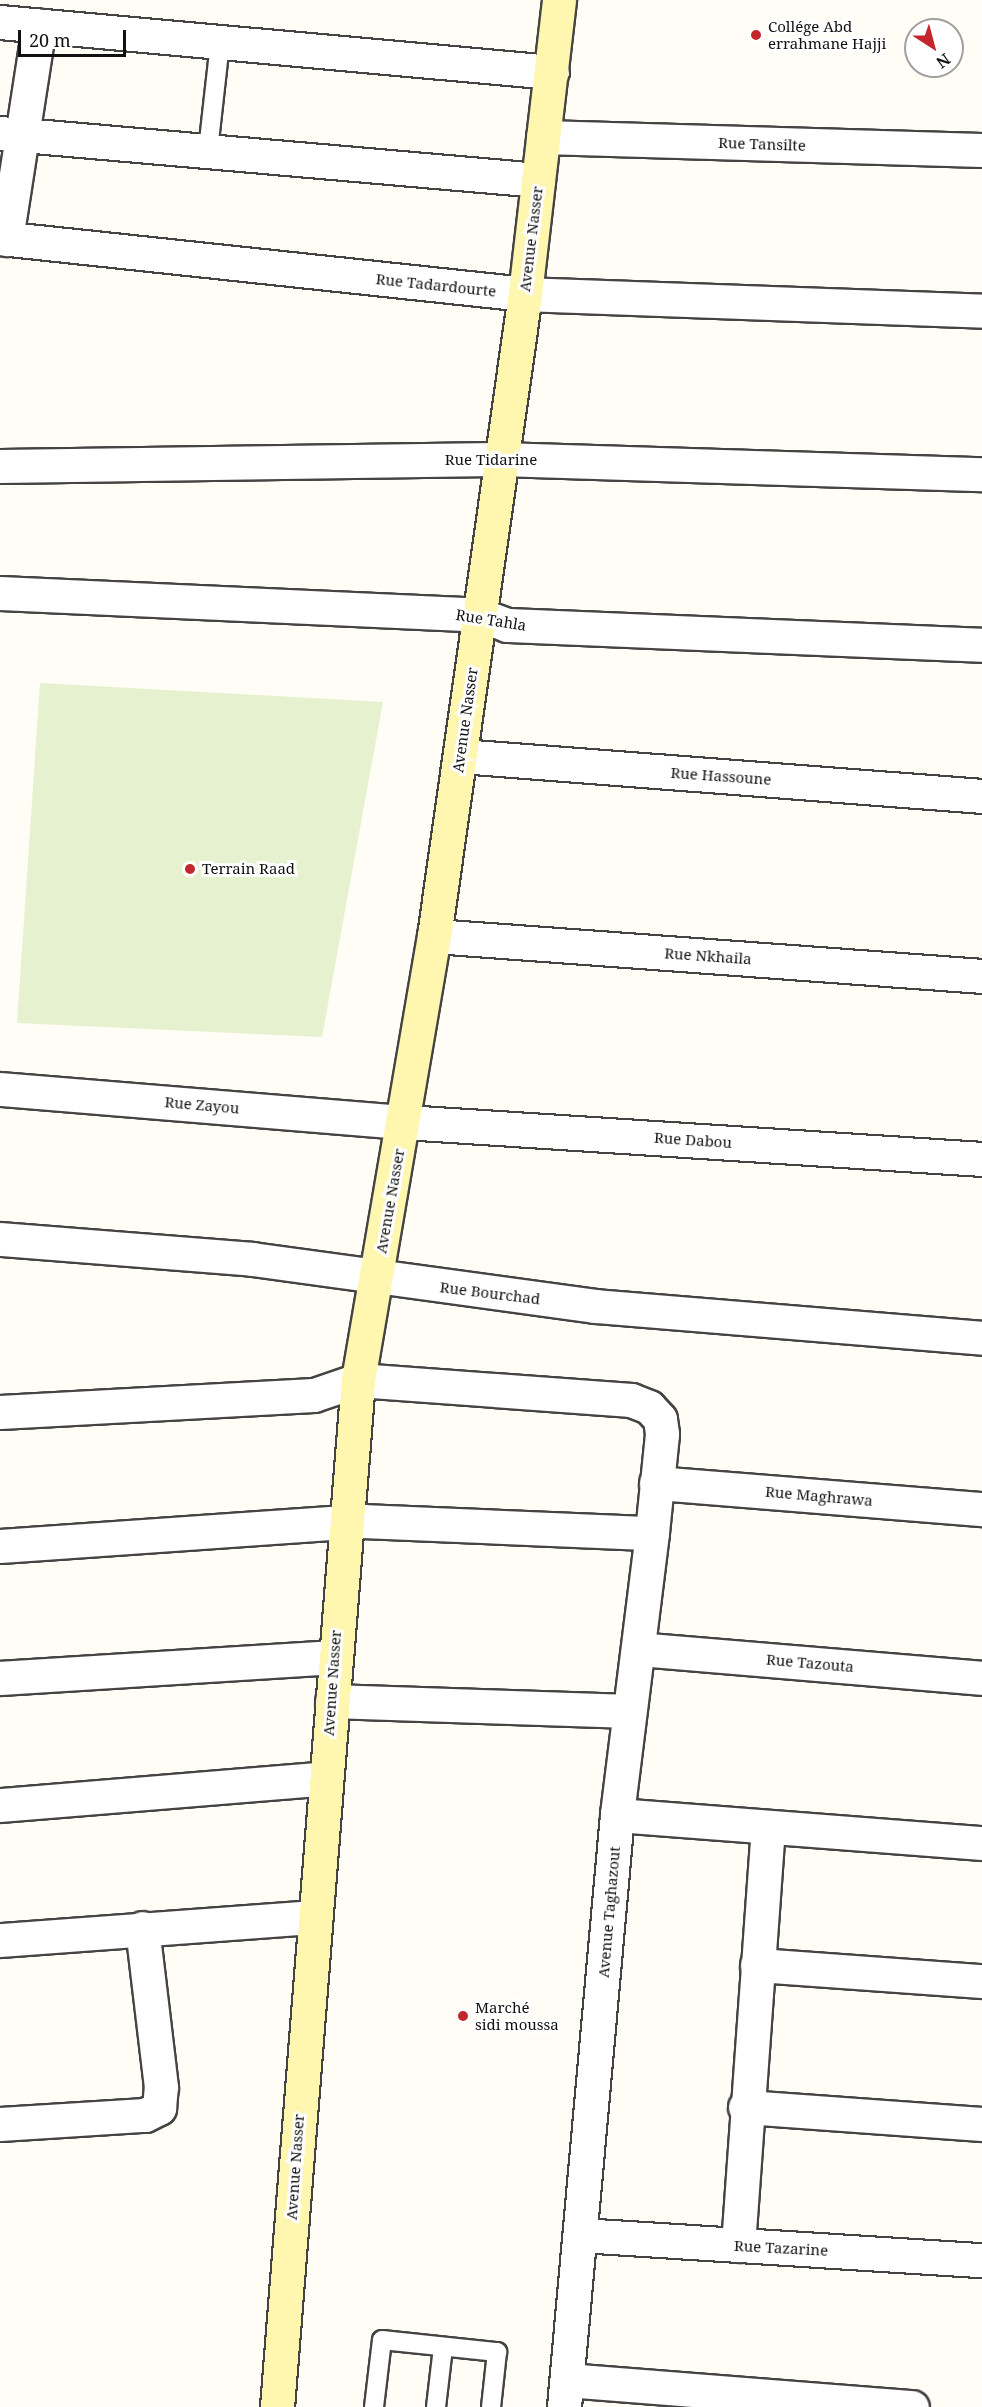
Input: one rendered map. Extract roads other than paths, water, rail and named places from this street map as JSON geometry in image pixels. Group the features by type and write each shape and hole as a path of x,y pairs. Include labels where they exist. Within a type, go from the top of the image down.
{"street":[{"name":"Avenue Nasser","path":"277,2407 344,1524 358,1380 435,936 500,459 525,294 559,0"},
{"path":"0,22 552,72"},
{"path":"3,239 11,134 39,26"},
{"path":"11,134 538,180"},
{"name":"Rue Tansilte","path":"543,138 982,150"},
{"name":"Rue Tadardourte","path":"3,239 525,294 982,310"},
{"name":"Rue Tidarine","path":"0,466 500,459 982,474"},
{"name":"Rue Tahla","path":"0,593 480,615 507,625 982,645"},
{"name":"Rue Hassoune","path":"460,756 982,796"},
{"name":"Rue Nkhaila","path":"435,936 982,976"},
{"name":"Rue Zayou","path":"0,1089 404,1122"},
{"name":"Rue Dabou","path":"404,1122 982,1159"},
{"name":"Rue Bourchad","path":"0,1239 241,1258 595,1306 982,1338"},
{"path":"0,1412 314,1395 358,1380"},
{"name":"Avenue Taghazout","path":"358,1380 631,1400 649,1407 660,1419 662,1434 652,1533 617,1815 565,2394"},
{"name":"Rue Maghrawa","path":"656,1483 982,1509"},
{"path":"0,1546 398,1521 652,1533"},
{"name":"Rue Tazouta","path":"638,1649 982,1678"},
{"path":"0,1678 334,1657"},
{"path":"332,1701 629,1711"},
{"path":"0,1805 325,1778"},
{"path":"617,1815 982,1843"},
{"path":"738,2245 746,2107 768,1828"},
{"path":"0,1940 315,1917"},
{"path":"0,2124 145,2115 159,2108 161,2087 142,1928"},
{"path":"758,1965 982,1981"},
{"path":"746,2107 982,2124"},
{"name":"Rue Tazarine","path":"580,2235 982,2260"},
{"path":"565,2394 912,2407"}],"lane":[{"path":"208,150 220,43"},
{"path":"374,2407 382,2340 497,2352 491,2407"},
{"path":"436,2407 443,2346"}],"place":[{"name":"Collége Abd errahmane Hajji","path":"756,35"},
{"name":"Terrain Raad","path":"190,869"},
{"name":"Marché sidi moussa","path":"463,2016"}]}
